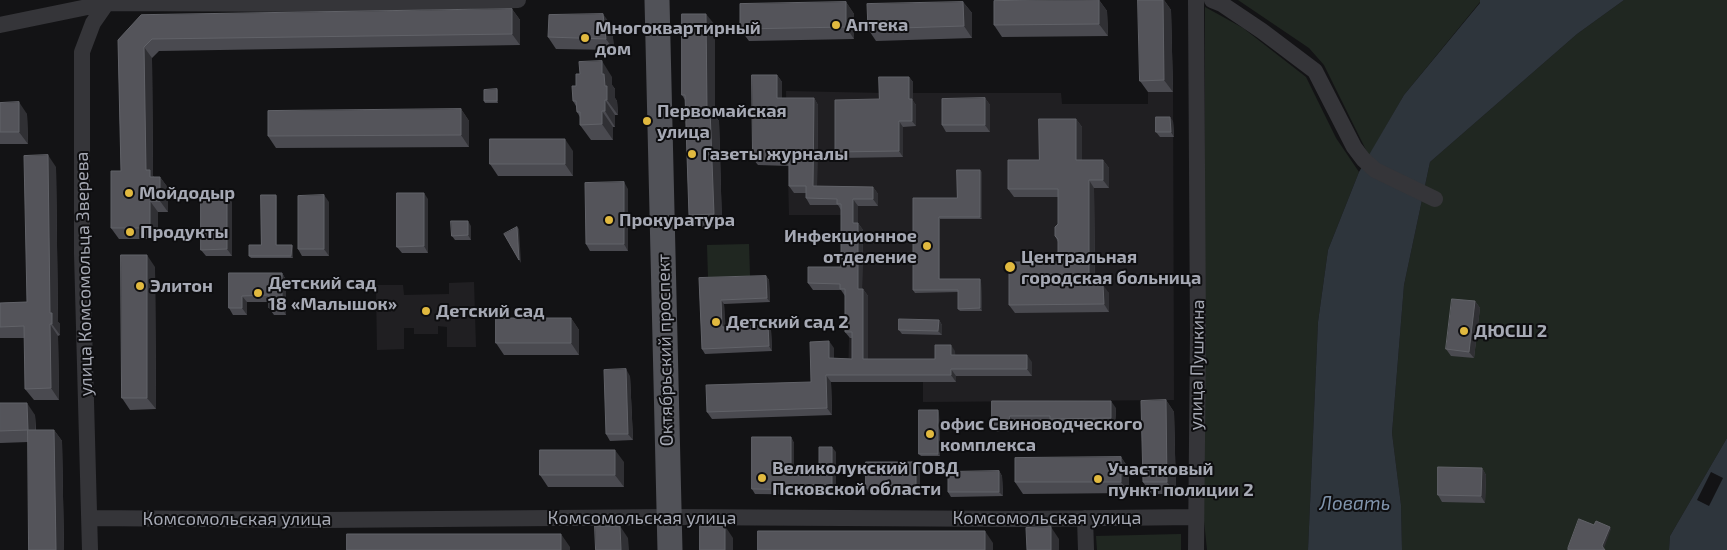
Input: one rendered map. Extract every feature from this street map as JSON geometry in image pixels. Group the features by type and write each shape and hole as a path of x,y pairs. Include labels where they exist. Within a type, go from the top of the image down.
{"main road":[{"name":"Октябрьский проспект","path":"657,0 670,550"}],"street":[{"path":"0,25 108,2 326,4 518,0"},
{"name":"улица Пушкина","path":"1196,0 1198,334 1196,550"},
{"path":"1212,0 1222,4 1262,31 1315,71 1354,147 1375,170 1435,199"},
{"name":"улица Комсомольца Зверева","path":"90,550 82,253 82,52 93,23 108,2"},
{"name":"Комсомольская улица","path":"90,518 324,520 1195,516"},
{"path":"1085,518 1086,550"}],"shaded area":[{"path":"1238,0 1480,0 1480,2 1404,95 1369,156 1324,65 1309,48"},
{"path":"1624,0 1727,0 1727,438 1670,536 1669,550 1402,550 1401,505 1392,433 1404,285 1430,162 1577,34"},
{"path":"1205,7 1243,28 1306,77 1336,138 1359,172 1328,250 1318,322 1308,550 1207,550 1204,520"},
{"name":"Центральная городская больница","path":"786,91 1061,93 1062,104 1148,104 1148,92 1173,92 1174,400 923,402 923,382 848,382 850,296 845,296 846,229 844,215 789,215"},
{"path":"749,244 750,276 708,277 707,245"},
{"name":"Детский сад","path":"474,282 476,347 447,347 447,327 438,326 438,334 414,334 414,328 404,328 404,349 377,350 376,285 403,285 404,295 449,294 449,283"},
{"path":"1181,534 1181,550 1097,550 1096,536"}],"water":[{"name":"Ловать","path":"1480,0 1624,0 1577,34 1430,162 1404,285 1392,433 1401,505 1402,550 1308,550 1318,322 1328,250 1359,172 1404,95 1480,3"},
{"path":"1727,438 1727,550 1669,550 1670,536"}],"pier":[{"path":"1711,472 1723,478 1709,506 1697,500"}],"building":[{"path":"1099,0 1099,24 994,25 994,1"},
{"path":"1138,0 1163,0 1164,80 1140,81"},
{"path":"846,2 846,27 740,29 740,4"},
{"path":"963,2 964,26 868,29 867,4"},
{"path":"512,9 512,34 152,39 144,47 146,170 150,170 150,177 160,177 160,201 150,201 150,228 111,228 111,171 121,171 118,40 141,15"},
{"path":"603,14 606,39 548,37 549,15"},
{"path":"682,14 706,14 707,109 710,109 714,214 689,215 685,95 682,95"},
{"path":"602,61 602,74 604,74 605,86 607,86 607,100 605,100 605,111 602,111 602,124 580,125 580,112 577,112 576,101 573,101 572,86 576,86 576,74 580,74 579,62"},
{"path":"752,75 777,75 777,98 814,98 813,186 873,187 873,199 853,199 853,223 858,223 858,289 863,289 863,359 935,359 935,345 951,345 951,355 1027,355 1027,369 951,369 951,375 826,375 827,408 707,412 706,385 811,382 810,342 829,341 829,358 852,359 852,332 845,332 845,289 840,289 840,284 808,283 808,267 841,267 841,204 837,204 837,199 806,198 806,186 789,186 789,159 753,159"},
{"path":"879,77 909,77 912,121 899,121 899,151 835,152 835,100 879,99"},
{"path":"497,89 497,101 484,101 484,90"},
{"path":"985,98 985,125 942,125 942,99"},
{"path":"19,102 19,132 0,132 0,103"},
{"path":"461,109 461,135 268,136 268,111"},
{"path":"1156,117 1170,117 1171,132 1156,132"},
{"path":"1039,119 1076,119 1076,160 1103,160 1103,180 1089,180 1089,285 1103,285 1104,304 1009,305 1009,262 1058,262 1058,239 1055,236 1055,227 1058,224 1058,189 1008,189 1008,160 1039,160"},
{"path":"490,139 565,139 565,164 490,164"},
{"path":"48,155 50,313 52,313 52,324 50,324 51,388 25,389 24,326 0,327 0,303 27,302 24,156"},
{"path":"957,170 980,170 980,217 939,217 939,279 980,279 980,308 958,309 958,290 913,290 913,198 957,198"},
{"name":"Прокуратура","path":"624,182 624,244 586,244 585,183"},
{"path":"397,193 424,193 424,246 397,247"},
{"path":"261,195 276,195 276,245 292,245 291,256 249,256 249,245 261,245"},
{"path":"324,195 324,249 298,249 298,196"},
{"path":"201,196 227,196 227,249 201,250"},
{"path":"451,221 468,221 468,235 452,236"},
{"path":"517,227 519,260 504,234"},
{"path":"121,255 147,255 147,398 122,398"},
{"path":"229,273 282,273 282,308 269,308 269,295 242,296 242,308 229,308"},
{"path":"766,276 767,298 721,300 722,327 768,325 769,346 702,349 699,278"},
{"path":"1452,299 1475,301 1469,352 1446,349"},
{"path":"496,318 571,318 571,343 496,343"},
{"path":"899,319 939,320 938,331 899,330"},
{"path":"626,369 628,434 606,434 604,370"},
{"path":"1166,400 1167,482 1143,482 1141,401"},
{"path":"992,401 1111,401 1111,418 1050,419 1050,416 1010,416 1009,425 992,425"},
{"path":"0,403 27,403 28,430 0,431"},
{"name":"офис Свиноводческого комплекса","path":"919,410 938,410 938,454 919,454"},
{"path":"28,430 54,430 56,550 29,550"},
{"path":"752,437 791,437 791,466 819,466 819,447 832,447 832,490 752,489"},
{"path":"540,450 615,450 615,475 540,475"},
{"path":"1121,457 1121,482 1015,482 1015,458"},
{"path":"866,462 916,462 916,488 878,490 878,488 866,488"},
{"path":"1438,467 1482,468 1481,496 1438,495"},
{"path":"999,471 999,492 948,492 948,472"},
{"path":"1579,519 1594,525 1596,521 1610,527 1602,546 1605,550 1568,550"},
{"path":"595,526 620,526 621,550 596,550"},
{"path":"700,526 725,526 725,550 700,550"},
{"path":"1051,527 1051,550 1027,550 1026,528"},
{"path":"758,531 985,531 985,550 758,550"},
{"path":"347,534 561,534 561,550 347,550"}],"place":[{"name":"Аптека","path":"836,25"},
{"name":"Многоквартирный дом","path":"585,38"},
{"name":"Первомайская улица","path":"647,121"},
{"name":"Газеты журналы","path":"692,154"},
{"name":"Мойдодыр","path":"129,193"},
{"name":"Прокуратура","path":"609,220"},
{"name":"Продукты","path":"130,232"},
{"name":"Инфекционное отделение","path":"927,246"},
{"name":"Центральная городская больница","path":"1010,267"},
{"name":"Элитон","path":"140,286"},
{"name":"Детский сад 18 «Малышок»","path":"258,293"},
{"name":"Детский сад","path":"426,311"},
{"name":"Детский сад 2","path":"716,322"},
{"name":"ДЮСШ 2","path":"1464,331"},
{"name":"офис Свиноводческого комплекса","path":"930,434"},
{"name":"Великолукский ГОВД Псковской области","path":"762,478"},
{"name":"Участковый пункт полиции 2","path":"1098,479"}]}
